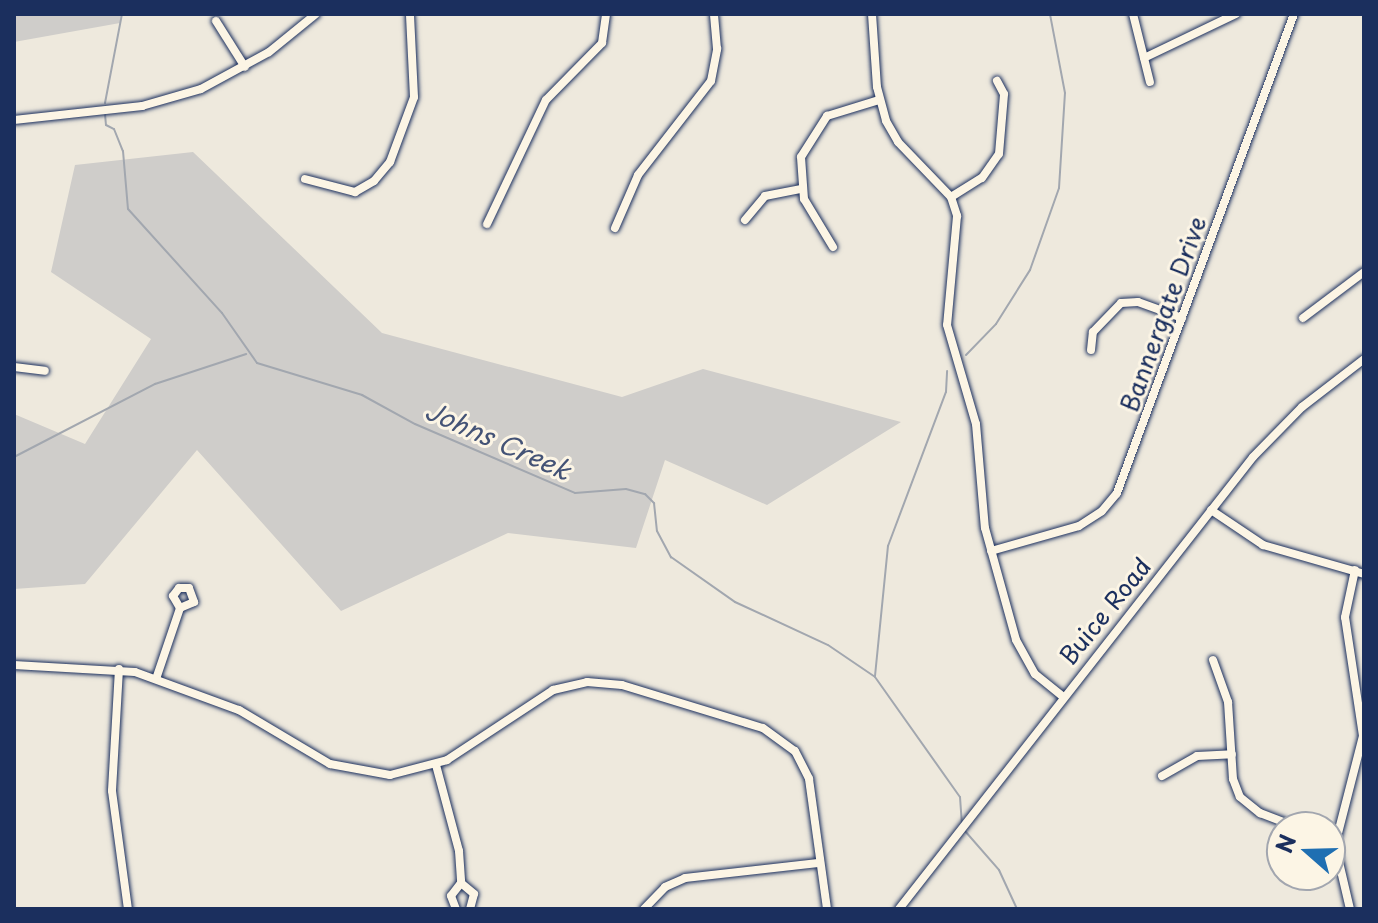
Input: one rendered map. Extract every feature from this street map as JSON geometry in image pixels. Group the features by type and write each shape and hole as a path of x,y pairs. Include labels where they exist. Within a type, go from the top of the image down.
{"street":[{"path":"14,120 172,99 245,67 316,14"},
{"path":"305,179 355,192 383,173 414,97 410,14"},
{"path":"487,224 546,100 602,43 606,14"},
{"path":"615,228 638,175 711,81 717,49 714,14"},
{"path":"872,14 879,100 898,142 951,197 957,232 947,325 976,424 983,515 991,551 1021,653 1063,697"},
{"path":"1133,14 1150,82"},
{"path":"1144,58 1236,14"},
{"path":"1282,14 1293,16"},
{"name":"Bannergate Drive","path":"991,551 1079,526 1110,504 1293,16"},
{"path":"216,21 245,67"},
{"path":"951,197 982,178 999,154 1004,94 997,81"},
{"path":"833,247 801,189 801,157 816,127 841,109 879,100"},
{"path":"745,220 765,196 801,189"},
{"path":"1303,318 1364,272"},
{"path":"1091,350 1093,332 1121,303 1138,302 1182,318"},
{"name":"Buice Road","path":"899,909 1063,697 1275,433 1364,359"},
{"path":"14,367 45,371"},
{"path":"1211,510 1263,545 1359,572 1345,617 1363,736 1340,811"},
{"path":"156,679 180,608"},
{"path":"1213,660 1228,702 1232,754 1240,797 1266,815"},
{"path":"14,665 119,669 156,679 239,710 346,769 390,775 436,765 553,690 587,682 622,685 763,728 788,743 809,779 818,863 827,909"},
{"path":"119,669 112,791 128,909"},
{"path":"1162,776 1197,756 1232,754"},
{"path":"436,765 455,823 461,883 451,896 456,909"},
{"path":"644,909 665,887 685,878 818,863"},
{"path":"461,883 474,894 470,909"}],"shaded area":[{"path":"14,14 121,14 120,23 14,42"},
{"path":"193,152 382,333 622,397 703,369 901,422 767,505 665,460 636,548 508,533 341,611 197,450 85,584 14,589 14,414 85,444 151,339 51,272 75,165"}],"waterway":[{"name":"Johns Creek","path":"105,103 122,14"},
{"path":"966,355 996,324 1030,270 1059,188 1065,93 1050,14"},
{"name":"Johns Creek","path":"105,114 106,125 114,129 123,151 128,209 222,313 257,363 362,395 415,424 575,493 626,489 645,494 654,503 657,531 671,557 735,602 828,645 875,677 960,797 962,825"},
{"path":"14,457 155,384 246,354"},
{"path":"875,676 888,546 946,392 947,371"},
{"name":"Johns Creek","path":"965,831 999,870 1017,909"}]}
